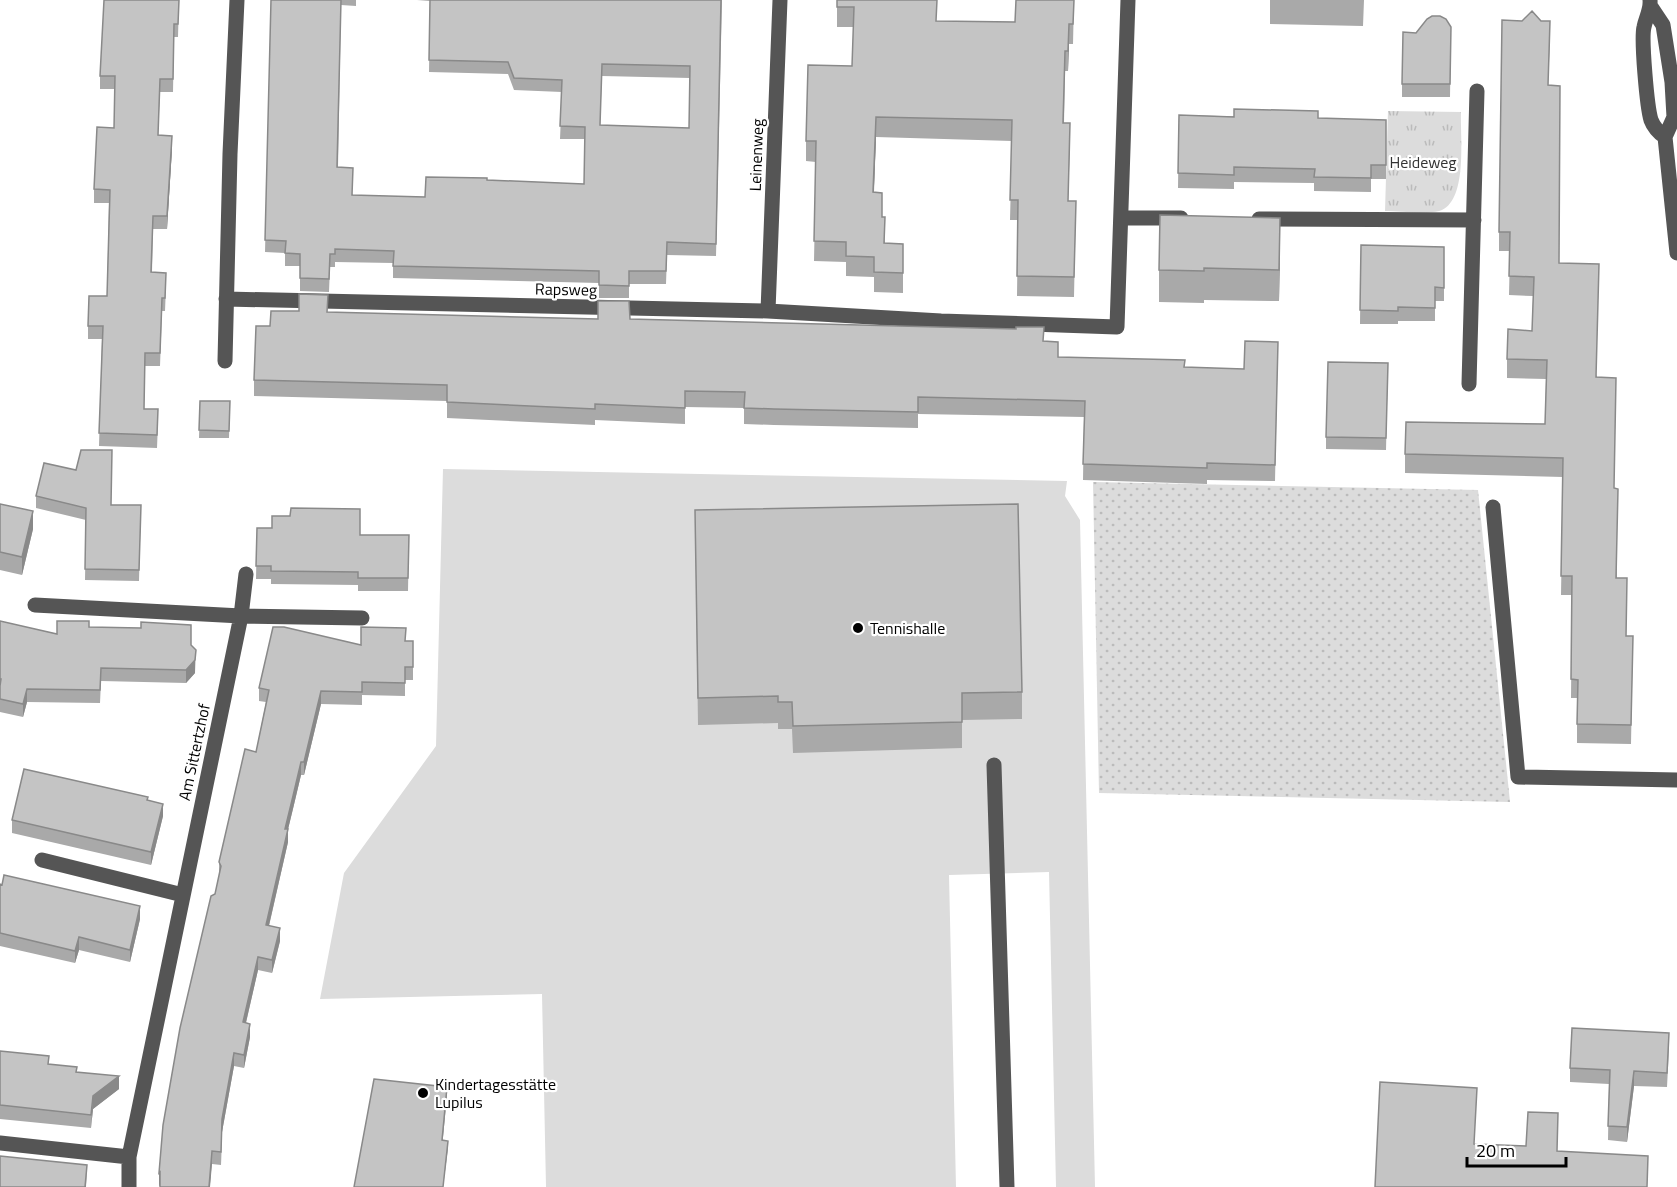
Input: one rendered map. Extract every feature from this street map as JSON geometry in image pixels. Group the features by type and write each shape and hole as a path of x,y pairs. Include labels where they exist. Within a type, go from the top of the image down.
{"street":[{"path":"225,362 230,154 237,0"},
{"name":"Leinenweg","path":"768,311 780,0"},
{"path":"1128,0 1121,218 1192,218"},
{"path":"1651,3 1643,28 1646,86 1650,119 1657,131 1665,136"},
{"path":"1651,3 1663,25 1672,82 1674,117 1665,136 1677,253"},
{"path":"1469,384 1477,92"},
{"name":"Rapsweg","path":"226,299 768,311 941,321 1117,327 1121,218"},
{"path":"1239,219 1474,220"},
{"path":"1493,507 1518,777 1677,780"},
{"name":"Am Sittertzhof","path":"129,1187 129,1157 241,616 246,574"},
{"path":"35,605 241,616 362,618"},
{"path":"994,765 1007,1187"},
{"path":"42,860 183,895"},
{"path":"0,1143 129,1157"}],"green space":[{"name":"Heideweg","path":"1388,111 1461,112 1459,180 1456,193 1442,210 1422,213 1385,211"},
{"path":"443,469 1067,481 1065,496 1080,520 1095,1187 1056,1187 1049,872 949,875 956,1187 546,1187 542,994 320,999 344,873 436,746"},
{"path":"1093,482 1478,490 1510,802 1099,793"}],"building":[{"path":"104,0 179,0 178,24 174,24 173,79 160,79 158,135 172,136 167,216 153,216 151,272 166,273 165,298 162,298 160,353 145,353 144,409 158,409 157,435 99,433 103,326 88,326 89,296 107,296 110,190 94,189 97,127 114,128 115,76 100,76"},
{"path":"271,0 341,0 337,167 353,168 352,195 425,197 426,177 584,184 585,127 560,126 562,80 514,78 508,62 429,60 430,0 721,0 716,244 667,242 666,271 629,271 629,286 599,285 599,271 393,266 394,251 335,249 335,254 330,254 329,279 300,278 300,254 285,253 286,241 265,240","holes":["602,64 690,66 689,128 600,125"]},
{"path":"837,0 937,0 936,21 1015,22 1016,0 1074,0 1073,24 1069,24 1068,51 1065,51 1063,123 1070,123 1068,201 1076,201 1074,277 1017,276 1018,200 1010,200 1012,120 876,117 873,192 882,193 882,217 885,217 884,243 903,244 903,273 874,272 874,257 846,256 846,242 814,241 816,141 806,141 808,65 852,66 854,7 837,7"},
{"path":"1532,11 1541,21 1550,21 1548,85 1560,86 1559,263 1599,264 1596,377 1616,378 1614,488 1618,489 1616,578 1627,578 1626,636 1633,636 1631,725 1577,724 1578,680 1571,679 1572,576 1561,576 1563,458 1405,454 1406,422 1545,424 1547,360 1507,359 1508,329 1532,331 1534,277 1509,276 1510,232 1499,232 1502,20 1522,21"},
{"path":"1432,16 1446,19 1451,27 1450,84 1402,84 1403,32 1416,33"},
{"path":"1234,109 1318,111 1318,118 1386,120 1386,165 1371,165 1371,178 1314,177 1315,169 1234,167 1234,175 1178,173 1179,115 1234,117"},
{"path":"1160,215 1280,218 1279,270 1204,268 1204,271 1159,270"},
{"path":"1361,245 1444,247 1444,288 1435,287 1435,308 1398,307 1398,311 1360,310"},
{"path":"299,294 328,295 327,312 598,319 598,301 629,301 630,319 1016,329 1016,327 1044,327 1043,341 1058,342 1058,357 1185,360 1184,367 1244,369 1245,341 1278,342 1275,465 1207,463 1207,468 1083,464 1085,401 918,397 918,412 774,409 744,408 745,392 685,391 685,408 595,404 595,409 447,402 447,385 254,380 256,326 270,326 271,311 299,311"},
{"path":"1328,362 1388,363 1386,438 1326,437"},
{"path":"200,401 230,401 229,431 199,430"},
{"path":"81,450 112,450 111,505 141,505 139,570 85,569 86,508 36,496 44,463 76,470"},
{"path":"0,504 33,511 22,557 0,552"},
{"name":"Tennishalle","path":"1018,504 1022,692 962,693 962,722 793,726 792,702 778,702 778,696 698,698 695,510"},
{"path":"291,508 360,509 360,535 409,535 408,578 358,578 358,572 271,571 271,566 256,566 257,528 272,528 272,516 290,516"},
{"path":"0,621 57,634 57,621 89,621 89,627 141,628 141,622 191,625 191,645 196,650 195,660 186,670 101,668 100,690 27,689 23,704 0,699"},
{"path":"273,627 284,627 361,645 361,627 406,628 405,641 413,641 413,667 405,667 405,683 362,682 362,692 321,691 285,829 288,829 266,925 280,928 272,960 258,957 243,1022 250,1024 244,1055 234,1053 222,1119 221,1152 212,1151 209,1187 160,1187 163,1125 180,1028 211,896 215,894 221,866 219,862 245,749 256,752 269,690 259,688"},
{"path":"24,769 148,797 147,800 163,804 151,852 12,820"},
{"path":"4,875 140,906 130,950 79,937 75,951 0,933 0,884 2,885"},
{"path":"1572,1028 1669,1033 1667,1073 1634,1071 1627,1127 1608,1126 1610,1070 1570,1068"},
{"path":"0,1051 49,1056 48,1064 77,1067 76,1072 119,1076 93,1096 91,1115 0,1105"},
{"path":"374,1079 447,1087 442,1140 448,1141 443,1187 354,1187"},
{"path":"1380,1082 1477,1088 1474,1144 1526,1146 1528,1112 1558,1113 1557,1151 1648,1156 1647,1187 1375,1187"},
{"path":"0,1156 87,1165 85,1187 0,1187"}],"place":[{"name":"Tennishalle","path":"858,628"},
{"name":"Kindertagesstätte Lupilus","path":"423,1093"}]}
